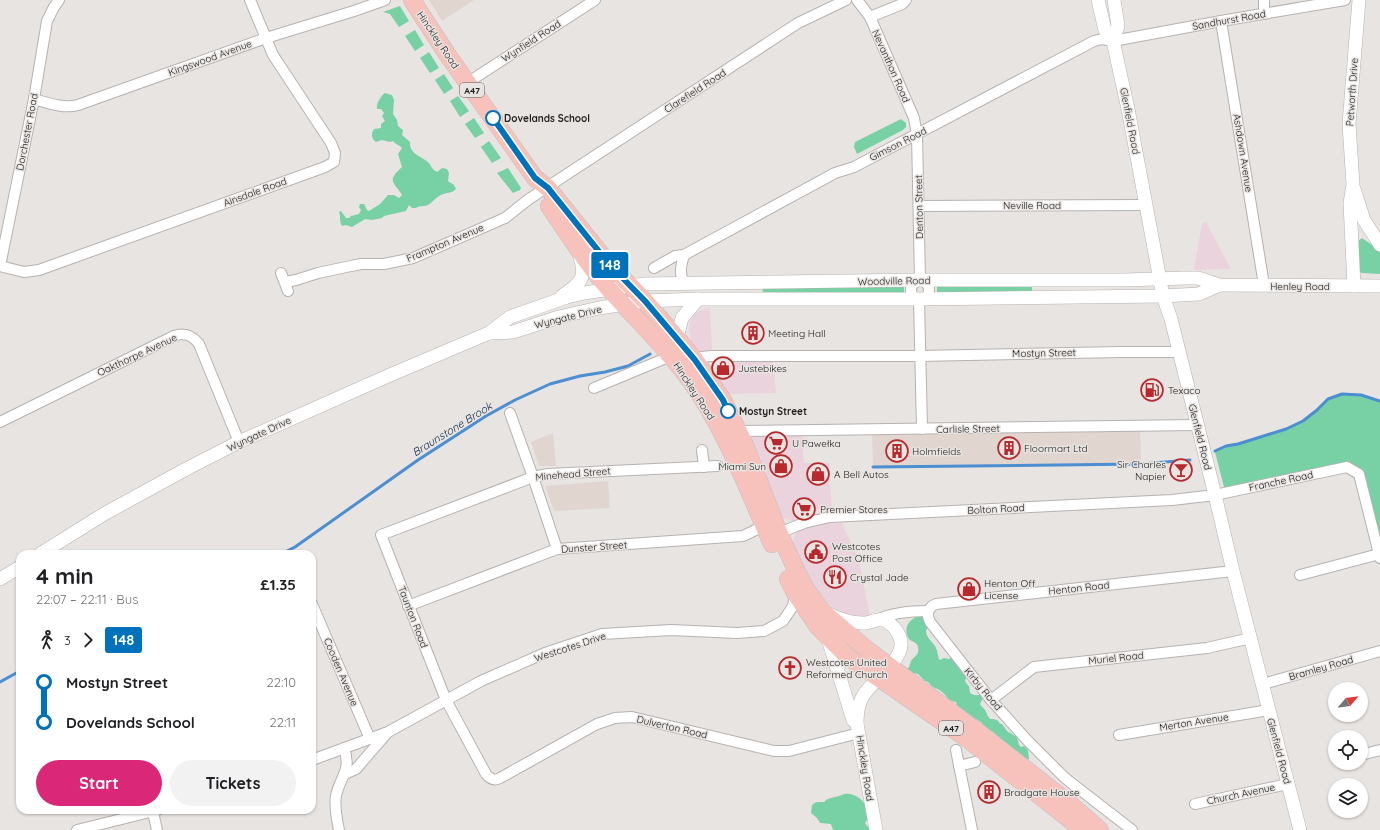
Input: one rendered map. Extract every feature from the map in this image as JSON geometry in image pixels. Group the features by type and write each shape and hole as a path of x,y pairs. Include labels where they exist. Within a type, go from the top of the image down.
{"main road":[{"name":"Hinckley Road","path":"412,0 467,83 541,186 577,246 609,289 671,356 708,407 772,530 806,589 823,626"},
{"name":"Hinckley Road","path":"541,186 677,338 695,360 723,400 738,431 795,593 823,626"},
{"name":"A47","path":"823,626 869,651 884,672 919,705 984,752 1083,830"},
{"name":"A47","path":"823,626 848,657 884,672 977,731 1069,803 1100,830"}],"street":[{"name":"Dorchester Road","path":"0,266 34,99 47,21 59,0"},
{"name":"Ainsdale Road","path":"0,266 24,272 39,270 331,165 334,162 335,153 331,143 273,55 250,0"},
{"name":"Kingswood Avenue","path":"34,99 73,107 266,38 354,12 385,0"},
{"name":"Wynfield Road","path":"467,83 595,0"},
{"name":"Clarefield Road","path":"541,186 798,23 846,0"},
{"name":"Nevanthon Road","path":"858,0 870,17 914,118 917,135"},
{"path":"870,17 902,4 906,0"},
{"name":"Glenfield Road","path":"1098,0 1105,30 1113,41 1128,109 1163,296 1171,319 1233,571 1300,830"},
{"name":"Glenfield Road","path":"1113,41 1118,26 1114,0"},
{"path":"1264,0 1264,14"},
{"name":"Sandhurst Road","path":"1113,41 1345,0"},
{"name":"Petworth Drive","path":"1359,0 1349,124 1353,185 1359,206 1370,231 1380,245"},
{"name":"Ashdown Avenue","path":"1222,21 1264,285"},
{"name":"Gimson Road","path":"654,268 675,256 684,255 835,173 854,167 1094,42 1102,39 1113,41"},
{"name":"Denton Street","path":"917,135 920,280 928,284 929,290 927,296 919,299"},
{"name":"Petworth Drive","path":"1353,185 1350,203 1354,286"},
{"name":"Frampton Avenue","path":"285,282 346,266 361,264 384,264 413,258 505,218 529,199 541,186"},
{"name":"Neville Road","path":"919,206 1145,205"},
{"path":"1351,234 1370,231"},
{"path":"552,302 578,284 582,279 583,265 577,246"},
{"path":"684,255 681,269 684,284"},
{"name":"Henley Road","path":"1159,278 1198,278 1219,285 1380,286"},
{"name":"Woodville Road","path":"629,286 920,280 1159,278"},
{"path":"1039,298 1040,280"},
{"name":"Henley Road","path":"1163,296 1199,294 1219,285"},
{"name":"Wyngate Drive","path":"46,550 104,514 239,442 489,333 510,317 567,297 629,286"},
{"name":"Woodville Road","path":"624,304 645,301 698,299 919,299 1163,296"},
{"path":"677,338 682,318 698,299"},
{"path":"919,299 922,429"},
{"name":"Wyngate Drive","path":"489,333 513,332 559,318 599,308 624,304"},
{"name":"Oakthorpe Avenue","path":"0,422 174,336 186,334 191,336 198,344 239,442"},
{"name":"Mostyn Street","path":"695,360 701,356 920,356 1179,352"},
{"path":"594,388 671,356"},
{"path":"510,413 534,477 557,549"},
{"name":"Carlisle Street","path":"738,431 1197,425"},
{"path":"702,450 704,467"},
{"name":"Minehead Street","path":"381,535 534,477 548,474 718,466"},
{"name":"Franche Road","path":"1215,495 1347,467 1359,474 1380,556"},
{"name":"Bolton Road","path":"772,530 830,517 1172,500 1215,495"},
{"name":"Dunster Street","path":"408,606 557,549 744,536 772,530"},
{"name":"Taunton Road","path":"381,535 446,700"},
{"path":"1300,575 1380,556"},
{"path":"0,579 16,569"},
{"name":"Henton Road","path":"928,611 936,604 1233,571"},
{"name":"Westcotes Drive","path":"316,758 388,732 481,681 545,653 602,634 671,630 737,633 764,631 783,621 793,606 795,593"},
{"path":"877,620 883,617 911,611 928,611"},
{"name":"Kirby Road","path":"928,611 930,622 991,700 1026,739 1065,778 1132,830"},
{"name":"Cooden Avenue","path":"316,613 370,739"},
{"path":"823,626 839,619 862,623 884,620 897,630 900,638 901,646 899,654 861,699 858,708 858,729"},
{"name":"Hinckley Road","path":"823,626 858,729 876,830"},
{"name":"Muriel Road","path":"991,700 1034,667 1207,648 1251,638"},
{"name":"Bramley Road","path":"1263,684 1380,651"},
{"name":"Dulverton Road","path":"446,700 486,774 493,780 500,778 597,724 615,718 632,717 774,751 789,751 858,729"},
{"name":"Merton Avenue","path":"1119,735 1269,710"},
{"name":"Westcotes Drive","path":"345,774 356,769 388,732"},
{"path":"339,830 336,797 345,774 347,760 344,748"},
{"path":"956,750 972,830"},
{"path":"1368,753 1380,750"},
{"path":"959,766 975,762"},
{"name":"Church Avenue","path":"1195,804 1288,784"},
{"path":"78,830 143,814"},
{"path":"155,814 157,830"}],"shaded area":[{"path":"429,0 474,0 442,21"},
{"path":"1206,222 1231,269 1194,270 1202,223"},
{"path":"710,308 712,351 697,350 691,341 689,329 690,323 692,317 697,312"},
{"path":"773,361 776,393 727,394 710,367 710,365 715,362"},
{"path":"1140,426 1141,464 873,467 872,429"},
{"path":"553,433 556,466 539,466 531,442"},
{"path":"750,436 803,436 803,458 805,463 830,463 830,468 821,468 830,484 832,508 818,510 794,521 783,518 780,515"},
{"path":"608,481 610,508 554,511 545,486"},
{"path":"842,523 859,561 870,616 854,618 835,610 812,583 795,550 793,542 796,532 815,524"}],"green space":[{"path":"400,6 409,21 399,27 390,14 383,12"},
{"path":"415,30 424,45 415,51 405,36"},
{"path":"429,52 439,68 430,73 420,58"},
{"path":"444,74 453,88 444,94 435,80"},
{"path":"385,93 392,95 394,100 393,114 397,120 398,126 403,130 402,135 410,142 413,152 428,162 437,172 442,168 447,169 449,173 448,181 454,185 456,189 452,192 439,196 426,206 412,208 409,205 406,211 372,220 365,219 352,227 346,225 342,226 339,212 341,211 346,218 349,218 359,214 361,210 359,207 360,204 364,204 369,211 380,204 388,195 394,195 399,198 402,195 394,183 393,178 402,167 398,154 402,148 393,141 390,142 382,140 376,142 372,136 374,129 381,128 381,124 385,121 382,116 384,113 381,109 377,109 377,104"},
{"path":"458,96 469,111 460,117 450,101"},
{"path":"474,118 484,133 475,138 465,124"},
{"path":"901,119 906,123 906,127 903,130 857,154 854,147 855,142"},
{"path":"489,141 501,158 492,163 481,147"},
{"path":"508,168 521,188 513,193 497,173"},
{"path":"1362,238 1375,247 1380,253 1380,274 1362,273 1358,271 1357,243"},
{"path":"1032,285 1032,294 937,295 937,287"},
{"path":"904,287 904,295 807,297 763,292 762,288"},
{"path":"1342,394 1361,395 1380,401 1380,558 1359,473 1347,467 1225,491 1215,452 1226,446 1238,444 1286,429 1303,421 1328,399"},
{"path":"918,616 925,616 929,627 926,630 927,635 936,647 939,659 949,659 954,656 968,675 965,680 969,686 970,693 974,695 981,695 983,698 980,704 989,718 1002,724 1007,731 1017,737 1021,747 1024,746 1028,750 1029,759 1027,761 993,732 987,730 981,722 976,719 972,719 958,709 956,702 949,699 940,690 925,681 918,674 908,672 907,669 917,654 918,647 917,644 909,639 906,632 909,622"},
{"path":"844,794 851,794 862,800 867,810 865,812 867,813 868,818 865,823 872,830 833,830 831,824 820,823 811,813 812,805 815,803 824,802"}],"waterway":[{"name":"Braunstone Brook","path":"289,550 418,460 486,416 515,400 550,384 628,366 650,354"},
{"name":"Braunstone Brook","path":"1215,451 1226,446 1238,444 1286,429 1303,421 1328,399 1342,394 1361,395 1380,401"},
{"name":"Braunstone Brook","path":"873,467 1141,464 1190,460"},
{"name":"Braunstone Brook","path":"0,682 16,673"}],"bus line":[{"name":"148","path":"493,118 535,178 548,188 556,197 609,264 645,301 695,360 723,400 728,411"}],"place":[{"name":"Dovelands School","path":"493,118"},
{"name":"Meeting Hall","path":"753,333"},
{"name":"Justebikes","path":"723,368"},
{"name":"Texaco","path":"1152,390"},
{"name":"Mostyn Street","path":"728,411"},
{"name":"U Pawełka","path":"776,443"},
{"name":"Floormart Ltd","path":"1009,448"},
{"name":"Holmfields","path":"897,451"},
{"name":"Miami Sun","path":"781,466"},
{"name":"Sir Charles Napier","path":"1181,470"},
{"name":"A Bell Autos","path":"818,474"},
{"name":"Premier Stores","path":"804,509"},
{"name":"Westcotes Post Office","path":"816,552"},
{"name":"Crystal Jade","path":"835,577"},
{"name":"Henton Off License","path":"969,589"},
{"name":"Westcotes United Reformed Church","path":"790,668"},
{"name":"Bradgate House","path":"989,792"}]}
